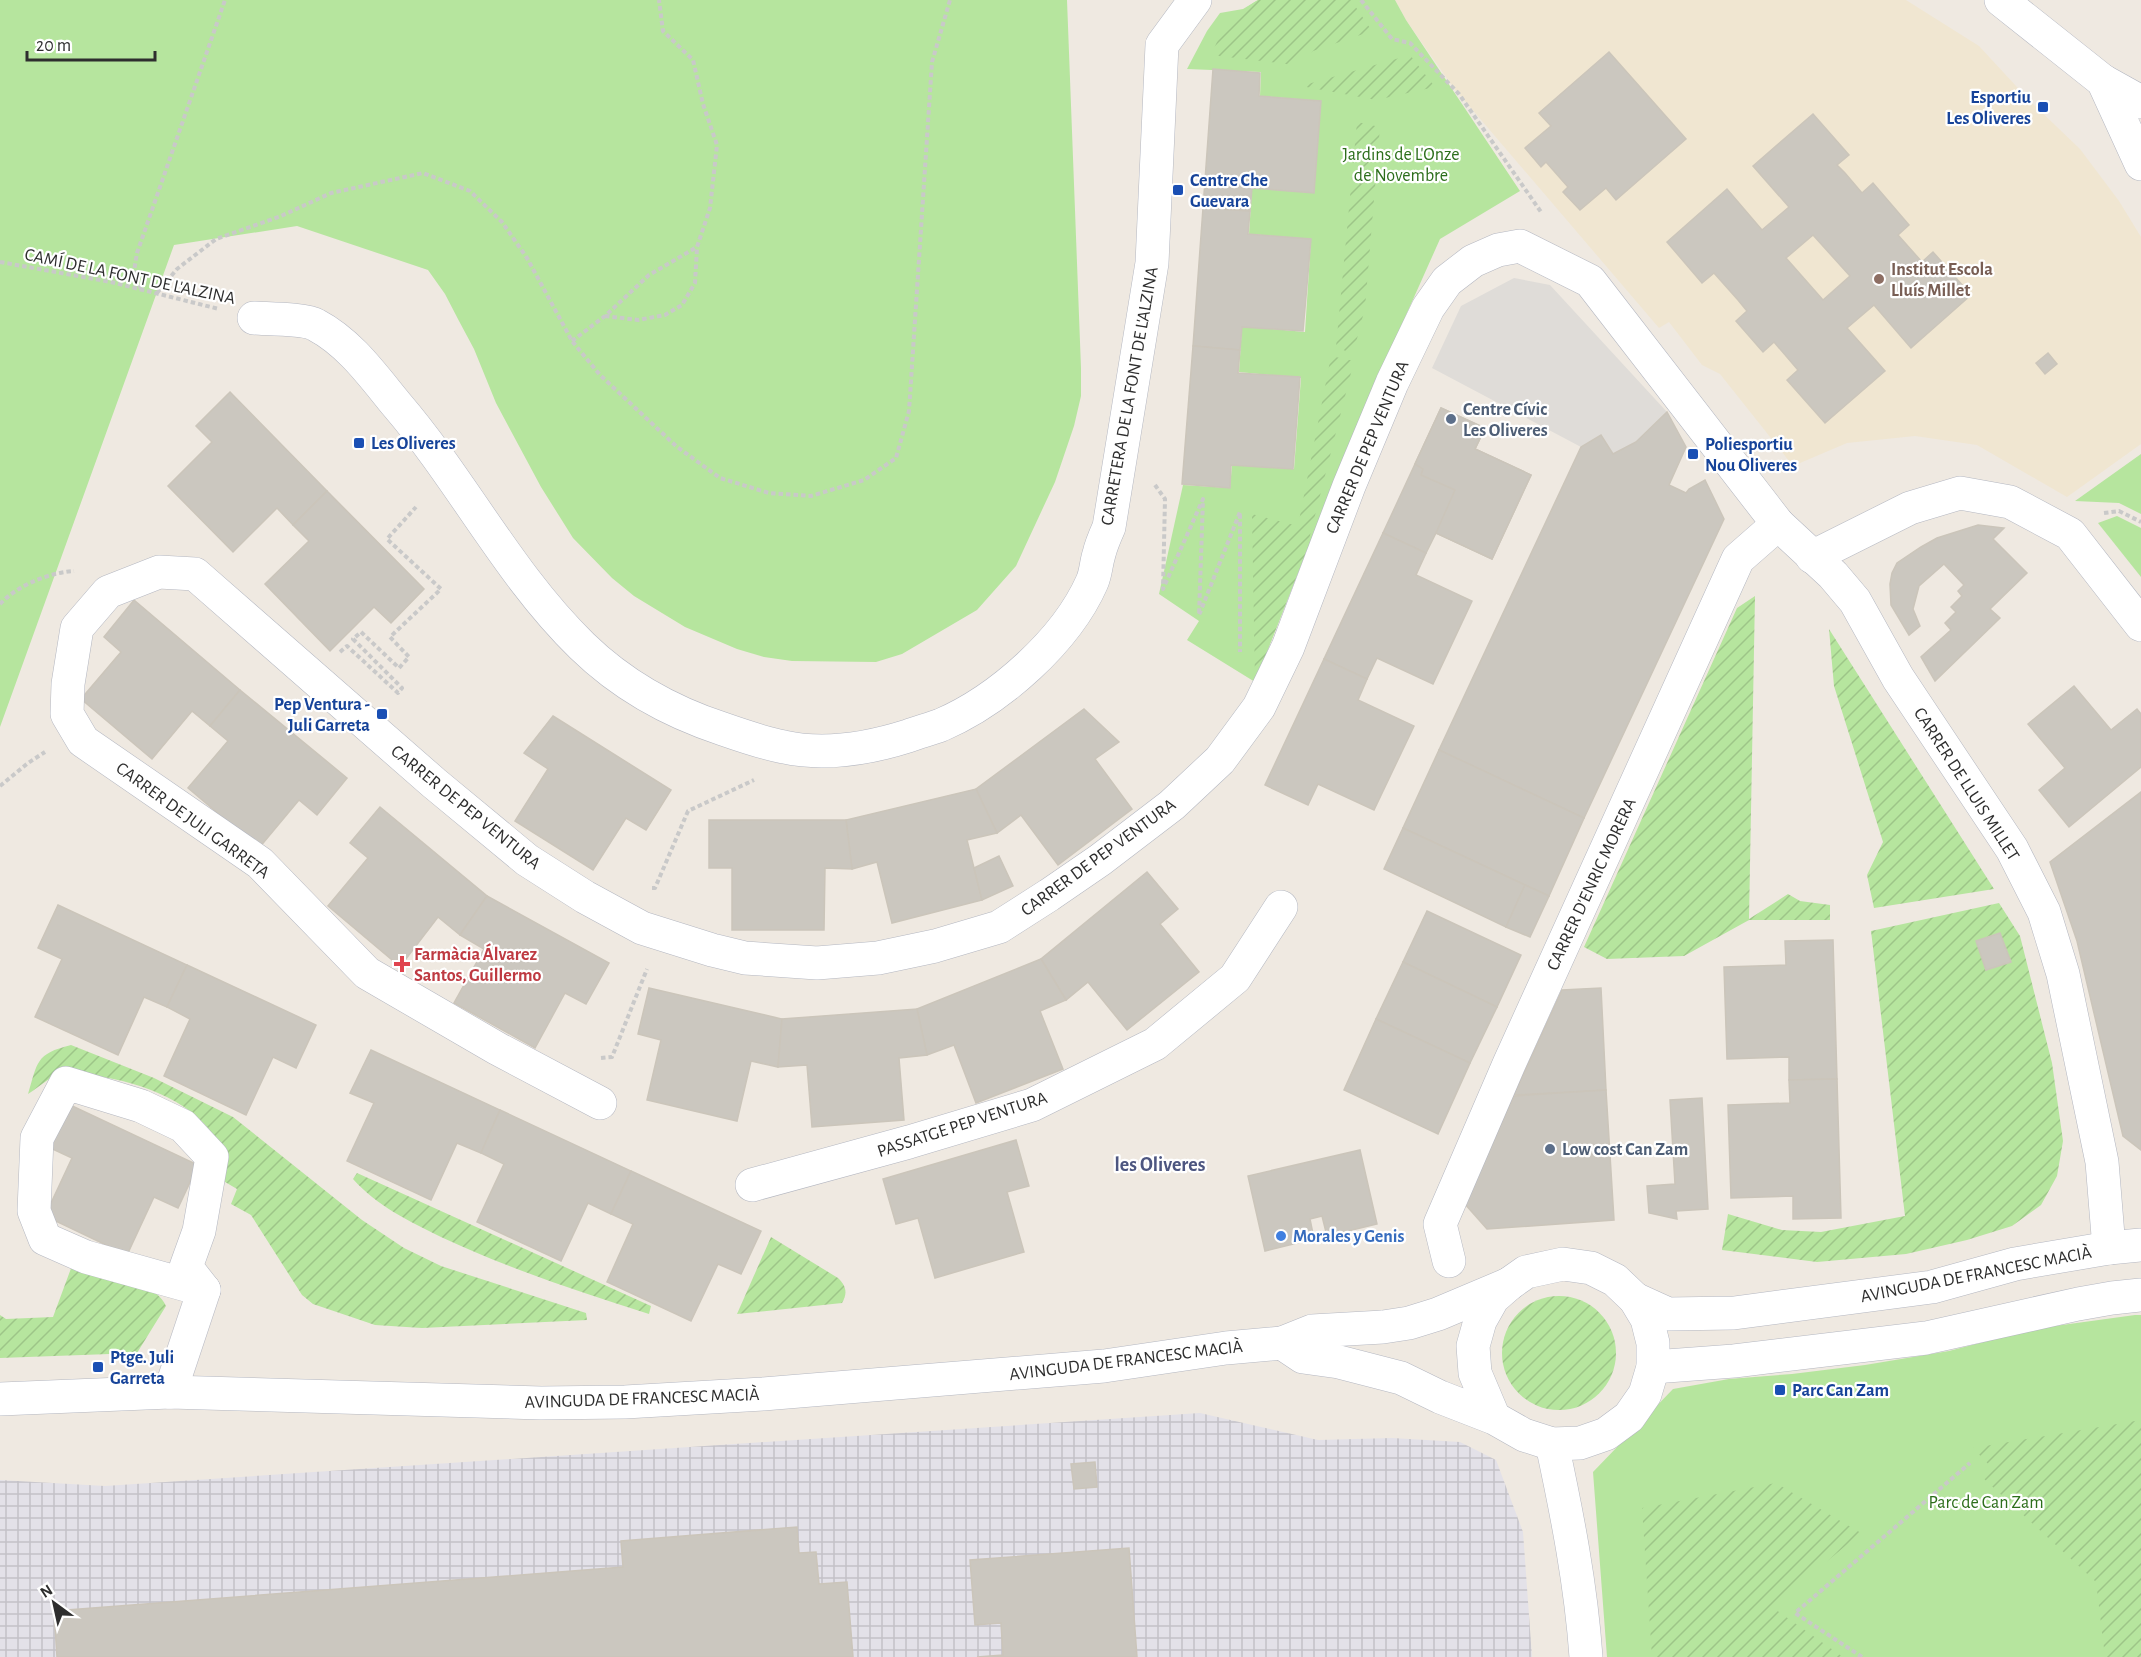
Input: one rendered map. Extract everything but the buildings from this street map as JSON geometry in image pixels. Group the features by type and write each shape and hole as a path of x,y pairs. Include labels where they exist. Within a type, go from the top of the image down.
{"street":[{"name":"CARRETERA DE LA FONT DE L'ALZINA","path":"254,318 314,323 348,347 435,451 530,586 583,647 635,687 673,710 745,737 785,748 816,751 863,747 941,725 996,692 1036,660 1055,639 1092,581 1099,552 1109,527 1152,263 1162,45 1195,0"},
{"path":"2001,0 2103,81 2141,102"},
{"path":"2103,81 2141,164"},
{"name":"CARRER DE PEP VENTURA","path":"195,574 442,790 527,860 585,897 642,928 712,950 746,958 817,963 878,958 935,946 999,927 1110,852 1172,805 1220,760 1259,707 1288,647 1349,486 1392,383 1428,308 1447,282 1473,261 1498,250 1520,246 1590,281 1778,524 1812,557"},
{"path":"1812,557 1910,508 1960,493 2010,502 2070,534 2141,625"},
{"name":"CARRER D'ENRIC MORERA","path":"1449,1261 1440,1224 1509,1064 1738,559 1778,524"},
{"name":"CARRER DE LLUIS MILLET","path":"1812,557 1833,575 1855,602 1898,678 2012,849 2044,912 2063,974 2102,1162 2109,1248"},
{"name":"CARRER DE JULI GARRETA","path":"195,574 159,572 108,592 77,628 68,684 67,714 83,741 260,863 367,973 429,1010 600,1103"},
{"name":"PASSATGE PEP VENTURA","path":"752,1185 1032,1106 1155,1044 1235,978 1281,907"},
{"path":"66,1083 141,1106 183,1126 212,1157 199,1231 186,1267 204,1290 86,1257 45,1239 34,1211 37,1138 66,1083"},
{"name":"AVINGUDA DE FRANCESC MACIÀ","path":"1635,1299 1668,1314 1734,1313 1932,1287 2015,1264 2109,1248 2141,1245"},
{"path":"1282,1343 1303,1357 1340,1362 1401,1378 1440,1397 1494,1418 1524,1436 1552,1444 1580,1443 1606,1434 1629,1417 1645,1394 1653,1367 1653,1343 1647,1319 1635,1299 1615,1280 1591,1268 1563,1264 1526,1272 1509,1284 1493,1298 1480,1321 1473,1346 1475,1373 1494,1418"},
{"name":"AVINGUDA DE FRANCESC MACIÀ","path":"0,1400 170,1392 541,1403 625,1402 763,1394 1093,1367 1226,1348 1282,1343 1312,1330 1383,1327 1409,1323 1438,1314 1509,1284"},
{"path":"170,1392 204,1290"},
{"path":"1653,1367 1734,1361 1926,1338 2078,1304 2141,1295"},
{"path":"1552,1444 1569,1525 1586,1657"}],"path":[{"path":"141,289 134,271 136,253 225,0"},
{"path":"605,316 638,320 665,315 682,304 696,283 697,247 710,208 717,145 703,104 693,60 663,31 659,0"},
{"path":"157,293 177,269 216,239 281,216 331,193 423,173 470,191 502,222 527,258 572,341 600,375 676,446 720,478 770,494 811,496 864,480 896,458 909,411 932,62 950,0"},
{"path":"1361,0 1392,39 1410,43 1459,94 1544,215"},
{"path":"572,341 605,316 649,275 697,247"},
{"name":"CAMÍ DE LA FONT DE L'ALZINA","path":"0,262 111,282 254,318"},
{"path":"1122,443 1165,499 1162,589 1203,499 1199,615 1240,512 1240,660"},
{"path":"340,653 347,646 398,693 402,688 352,639 361,632 399,668 409,657 390,637 441,589 387,539 416,507"},
{"path":"0,604 11,592 58,572 93,569 128,584"},
{"path":"0,786 51,748 72,740 83,741"},
{"path":"644,886 655,888 687,811 756,780"},
{"path":"601,1058 612,1057 650,960"},
{"path":"1862,1657 1796,1613 1970,1463"}],"shaded area":[{"name":"Institut Escola Lluís Millet","path":"1395,0 1906,0 1979,46 2029,100 2080,149 2119,201 2141,237 2141,444 2067,497 1977,445 1915,436 1847,443 1793,466 1720,374 1702,365 1669,322 1659,328 1453,87 1406,20"},
{"path":"1514,278 1550,285 1667,412 1636,442 1613,454 1601,435 1581,447 1432,368 1461,306"},
{"path":"1200,1413 1318,1440 1392,1438 1460,1442 1496,1460 1523,1532 1532,1657 0,1657 0,1480 105,1486"}],"green space":[{"path":"0,0 1067,0 1081,396 1074,426 1055,482 1016,566 977,610 902,654 876,662 792,661 764,657 737,649 685,627 634,596 612,578 573,538 541,487 496,403 474,349 445,294 428,270 297,226 174,245 0,727"},
{"name":"Jardins de L'Onze de Novembre","path":"1258,0 1395,0 1520,191 1440,239 1394,342 1305,555 1255,682 1187,640 1199,621 1159,594 1183,485 1230,488 1232,465 1294,469 1301,378 1239,372 1242,326 1305,332 1311,239 1249,234 1252,188 1314,193 1321,101 1260,96 1261,72 1187,69 1207,31 1220,13 1243,9"},
{"path":"1258,0 1351,0 1372,31 1313,51 1294,65 1219,56 1213,51 1221,35 1236,16"},
{"path":"1410,55 1435,87 1376,100 1301,86"},
{"path":"1357,122 1380,127 1365,308 1353,354 1336,347"},
{"path":"1331,356 1354,361 1305,555 1255,682 1252,514 1298,526"},
{"path":"2141,454 2141,514 2119,503 2075,501"},
{"path":"2117,516 2141,528 2141,577 2098,523"},
{"path":"1755,596 1749,919 1788,894 1800,901 1830,905 1830,920 1749,920 1684,956 1607,959 1584,947 1737,608"},
{"path":"1829,629 1994,889 1874,908 1867,875 1883,842 1834,686"},
{"path":"1999,903 2020,936 2052,1063 2063,1141 2057,1176 2041,1205 2012,1226 1967,1240 1906,1254 1817,1262 1722,1250 1728,1214 1782,1230 1821,1232 1905,1216 1871,931"},
{"path":"71,1045 154,1078 233,1117 362,1220 404,1248 441,1266 586,1313 587,1320 422,1328 375,1325 313,1304 302,1295 251,1215 231,1204 237,1189 220,1179 222,1158 220,1147 199,1118 167,1097 132,1083 81,1074 55,1076 28,1094 34,1074 44,1056"},
{"path":"357,1173 651,1306 649,1314 518,1269 441,1237 394,1212 372,1197 353,1179"},
{"path":"771,1237 838,1278 845,1290 842,1303 737,1314"},
{"path":"73,1263 139,1283 160,1297 166,1306 137,1353 0,1358 0,1315 6,1319 53,1317"},
{"path":"1559,1296 1581,1301 1599,1313 1611,1331 1616,1353 1611,1375 1599,1393 1581,1405 1559,1410 1537,1405 1519,1393 1507,1375 1502,1353 1507,1331 1519,1313 1537,1301"},
{"name":"Parc de Can Zam","path":"2141,1315 2141,1657 1607,1657 1593,1472 1673,1389 1729,1379 1865,1365 1949,1351 2033,1329"},
{"path":"2141,1420 2141,1657 2105,1657 2096,1582 1982,1477 1990,1466 1973,1448"},
{"path":"1776,1483 1861,1533 1772,1607 1843,1657 1652,1657 1642,1508"}],"place":[{"name":"Esportiu Les Oliveres","path":"2043,107"},
{"name":"Centre Che Guevara","path":"1178,190"},
{"name":"Institut Escola Lluís Millet","path":"1879,279"},
{"name":"Centre Cívic Les Oliveres","path":"1451,419"},
{"name":"Les Oliveres","path":"359,443"},
{"name":"Poliesportiu Nou Oliveres","path":"1693,454"},
{"name":"Pep Ventura - Juli Garreta","path":"382,714"},
{"name":"Farmàcia Álvarez Santos, Guillermo","path":"402,964"},
{"name":"Low cost Can Zam","path":"1550,1149"},
{"name":"Morales y Genis","path":"1281,1236"},
{"name":"Ptge. Juli Garreta","path":"98,1367"},
{"name":"Parc Can Zam","path":"1780,1390"}],"district":[{"name":"les Oliveres","path":"1160,1164"}]}
